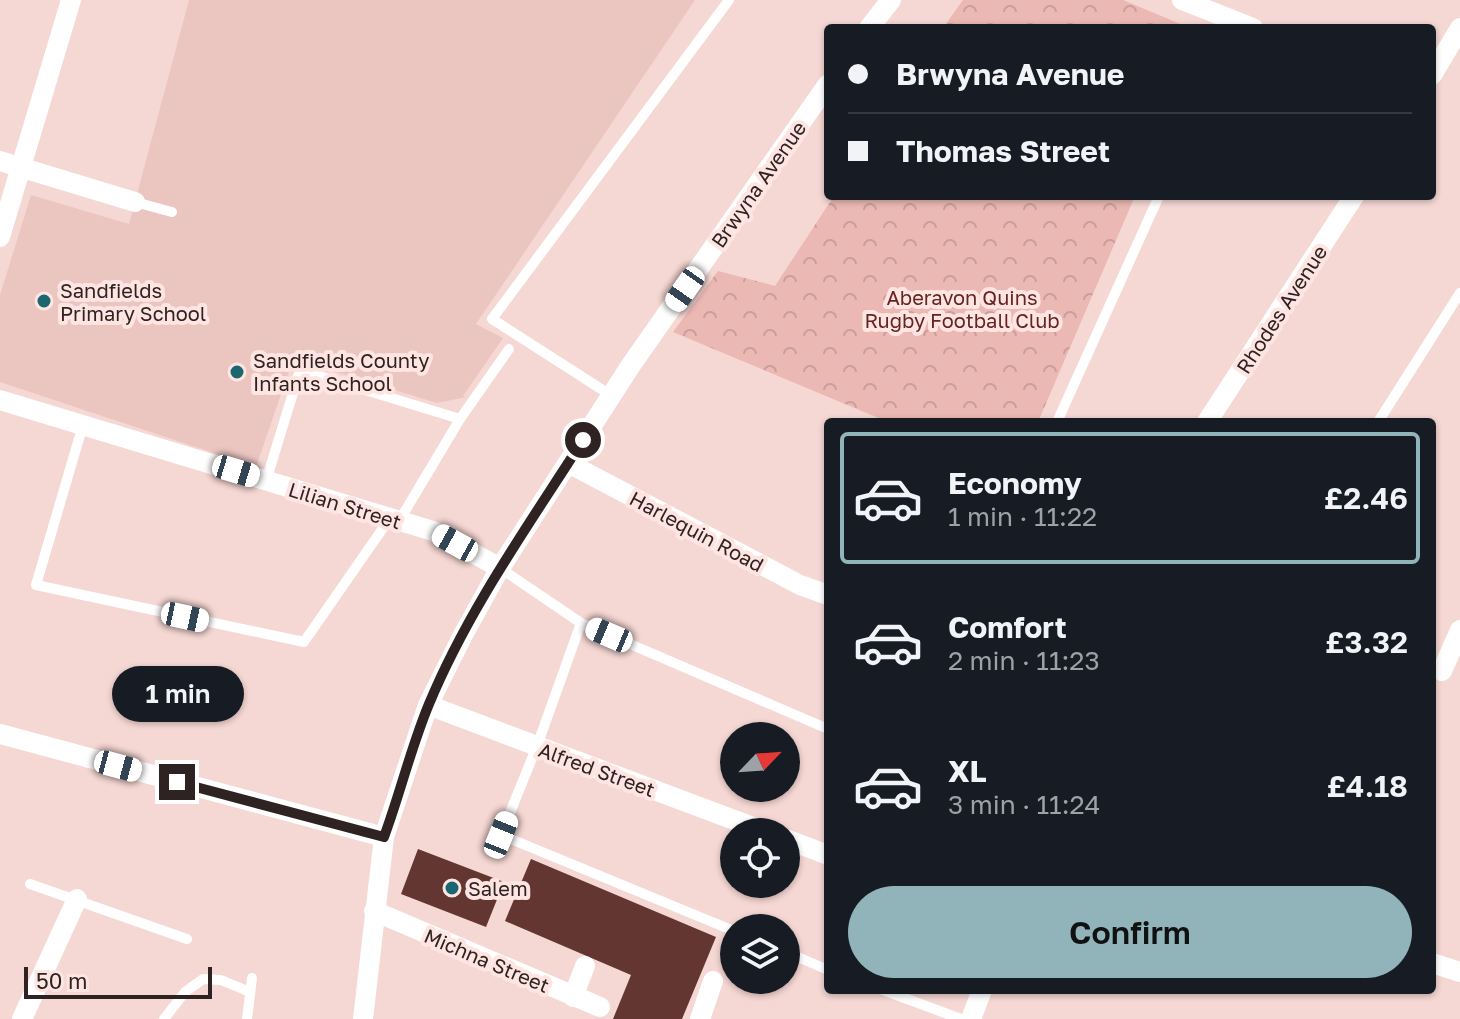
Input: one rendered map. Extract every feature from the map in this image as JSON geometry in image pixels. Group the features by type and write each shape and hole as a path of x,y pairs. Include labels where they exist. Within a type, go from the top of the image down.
{"street":[{"path":"0,237 71,0"},
{"path":"872,24 891,0"},
{"path":"1182,0 1237,24"},
{"path":"1436,68 1460,28"},
{"name":"Brwyna Avenue","path":"363,1019 384,837 428,705 500,568 612,396 824,90"},
{"path":"0,161 135,202"},
{"name":"Rhodes Avenue","path":"1210,418 1351,200"},
{"name":"Lilian Street","path":"0,400 433,531 500,568"},
{"name":"Harlequin Road","path":"568,463 800,585 824,594"},
{"path":"1445,672 1460,630"},
{"name":"Alfred Street","path":"428,705 729,818"},
{"path":"0,734 384,837"},
{"path":"800,844 824,853"},
{"path":"22,1019 77,899"},
{"name":"Michna Street","path":"374,911 600,1007"},
{"path":"1436,964 1460,972"},
{"path":"573,997 585,966"},
{"path":"700,1019 713,981"},
{"path":"971,1019 980,994"}],"lane":[{"path":"612,396 492,319 729,0"},
{"path":"1059,418 1157,200"},
{"path":"135,202 172,212"},
{"path":"1381,418 1460,293"},
{"path":"83,425 36,585 304,642 394,519 509,349"},
{"path":"266,481 300,370 460,419"},
{"path":"500,568 581,623 824,727"},
{"path":"581,623 501,835 720,925"},
{"path":"30,884 187,939"},
{"path":"800,958 824,968"},
{"path":"247,1019 252,978"},
{"path":"164,1019 185,992 203,979 221,980 250,992"},
{"path":"894,994 961,1019"}],"shaded area":[{"path":"189,0 695,0 476,324 503,338 463,396 466,397 437,403 293,359 256,467 0,382 0,295 31,195 129,224"}],"green space":[{"path":"963,0 1123,0 1180,24 946,24"},
{"name":"Aberavon Quins Rugby Football Club","path":"831,200 1133,200 1040,418 878,418 673,332 718,271 775,286"}],"building":[{"name":"Salem","path":"418,849 504,882 486,927 401,894"},
{"path":"531,859 716,937 682,1019 613,1019 631,975 505,921"}],"place":[{"name":"Sandfields Primary School","path":"44,301"},
{"name":"Sandfields County Infants School","path":"237,372"},
{"name":"Salem","path":"452,888"}],"route":[{"path":"177,782 384,837 428,705 463,635 500,568 583,440"}]}
